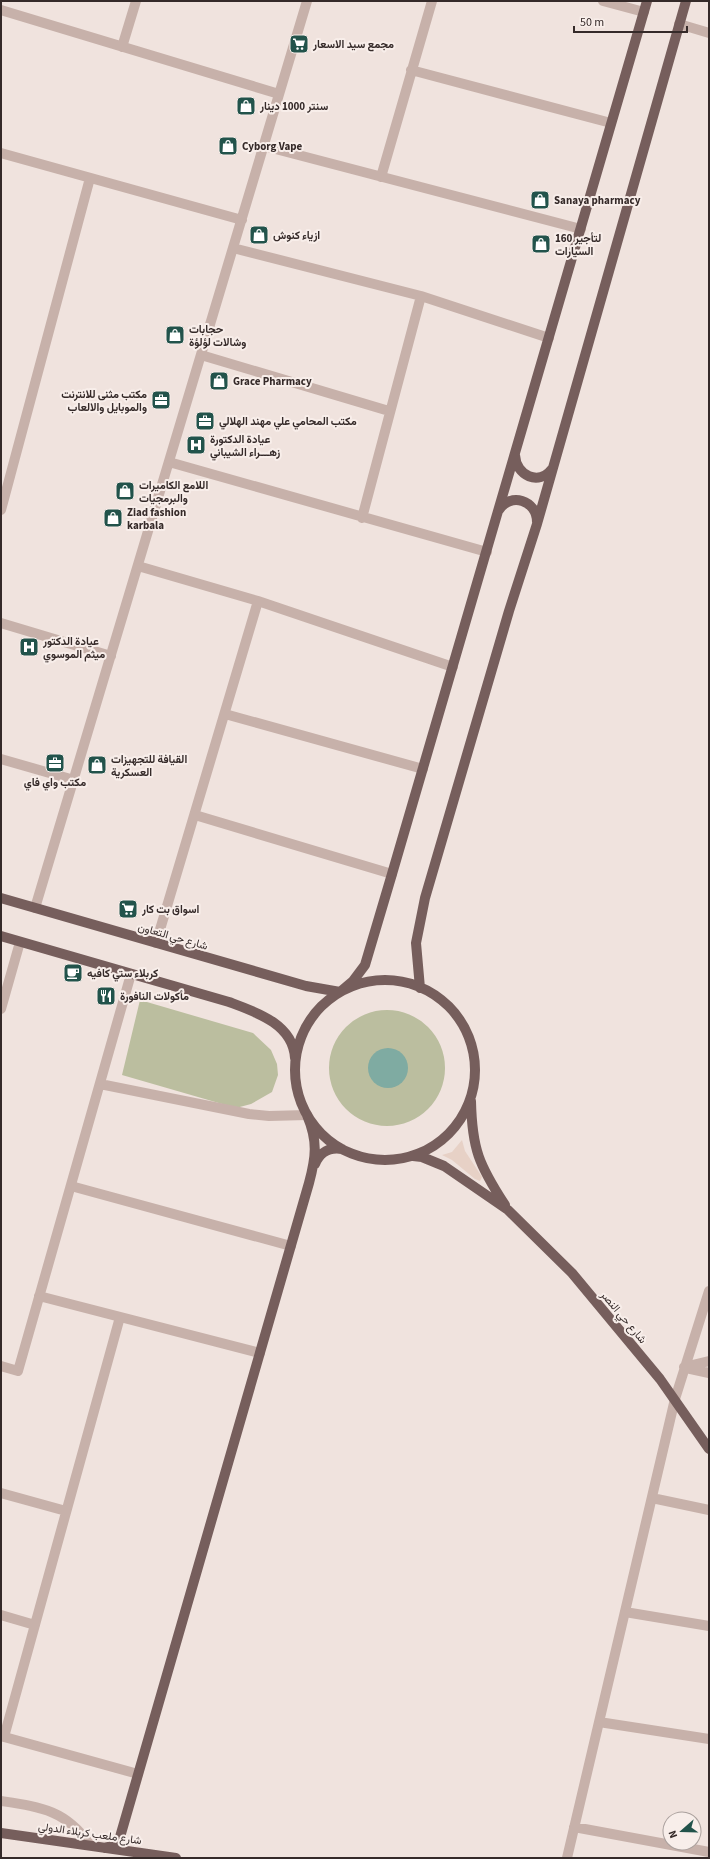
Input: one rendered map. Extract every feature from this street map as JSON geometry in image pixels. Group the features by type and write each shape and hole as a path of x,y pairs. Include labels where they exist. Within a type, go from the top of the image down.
{"main road":[{"path":"295,1074 296,1054 311,1018 324,1004 353,981 365,965 647,1"},
{"path":"420,988 416,943 425,898 509,611 537,524 686,1"},
{"path":"516,451 516,464 519,470 530,477 542,477 552,469"},
{"path":"498,512 506,502 519,500 525,502 535,510 537,524"},
{"name":"شارع حي التعاون","path":"1,898 273,977 340,992"},
{"path":"1,936 229,1002 266,1017 285,1032 290,1039 294,1055 295,1074 299,1095 315,1139 316,1148 313,1169 120,1837 114,1845 105,1848"},
{"path":"340,992 355,985 371,981 388,980 404,982 420,988 439,999 455,1014 466,1033 473,1054 474,1076 470,1098 472,1132 480,1162 508,1210"},
{"path":"307,1115 316,1128 326,1138 343,1149 367,1158 382,1160 398,1159 412,1156 438,1143 448,1134 461,1117 470,1098"},
{"path":"313,1169 321,1154 330,1149 343,1149"},
{"path":"412,1156 422,1157 444,1166 508,1210"},
{"name":"شارع حي النصر","path":"508,1210 572,1274 675,1399 709,1449"},
{"name":"شارع ملعب كربلاء الدولي","path":"1,1833 176,1858"}],"street":[{"path":"122,47 136,1"},
{"path":"35,908 307,1"},
{"path":"381,177 432,1"},
{"path":"603,1 644,12"},
{"path":"2,9 279,94"},
{"path":"679,24 709,33"},
{"path":"411,70 611,124"},
{"path":"264,146 580,229"},
{"path":"1,152 242,220"},
{"path":"1,510 90,178"},
{"path":"233,248 421,296 549,338"},
{"path":"362,518 421,296"},
{"path":"201,355 390,411"},
{"path":"169,462 486,552"},
{"path":"138,566 258,601 453,666"},
{"path":"156,943 258,601"},
{"path":"1,623 111,656"},
{"path":"224,714 423,769"},
{"path":"1,759 74,780"},
{"path":"195,814 392,874"},
{"path":"1,1009 20,942"},
{"path":"1,1366 18,1371 131,974"},
{"path":"100,1084 249,1114 269,1116 307,1115"},
{"path":"70,1186 291,1246"},
{"path":"567,1858 675,1399 709,1291"},
{"path":"39,1296 260,1353"},
{"path":"120,1317 35,1625 2,1736 138,1774"},
{"path":"684,1367 709,1361"},
{"path":"684,1367 709,1373"},
{"path":"1,1493 66,1511"},
{"path":"652,1498 709,1510"},
{"path":"625,1612 709,1626"},
{"path":"1,1615 35,1625"},
{"path":"599,1722 709,1739"},
{"path":"1,1801 36,1806 59,1814 74,1826 90,1845"},
{"path":"574,1827 709,1852"}],"green space":[{"path":"140,1000 253,1033 271,1050 277,1064 278,1075 272,1092 251,1104 236,1108 122,1075"},
{"path":"387,1010 409,1014 428,1027 441,1046 445,1068 441,1090 428,1109 409,1122 387,1126 365,1122 346,1109 333,1090 329,1068 333,1046 346,1027 365,1014"}],"shaded area":[{"path":"462,1140 465,1151 482,1177 480,1181 475,1179 452,1160 442,1155 452,1152"}],"water":[{"path":"392,1048 399,1051 405,1057 408,1068 407,1076 399,1085 392,1088 384,1088 377,1085 369,1076 368,1064 371,1057 380,1049"}],"place":[{"name":"مجمع سيد الاسعار","path":"299,44"},
{"name":"سنتر 1000 دينار","path":"246,106"},
{"name":"Cyborg Vape","path":"228,146"},
{"name":"Sanaya pharmacy","path":"540,200"},
{"name":"ازياء كنوش","path":"259,235"},
{"name":"160 لتأجير السيارات","path":"541,244"},
{"name":"حجابات وشالات لؤلؤة","path":"175,335"},
{"name":"Grace Pharmacy","path":"219,381"},
{"name":"مكتب مثنى للانترنت والموبايل والالعاب","path":"161,400"},
{"name":"مكتب المحامي علي مهند الهلالي","path":"205,421"},
{"name":"عيادة الدكتورة زهـــراء الشيباني","path":"196,445"},
{"name":"اللامع الكاميرات والبرمجيات","path":"125,491"},
{"name":"Ziad fashion karbala","path":"113,518"},
{"name":"عيادة الدكتور ميثم الموسوي","path":"29,647"},
{"name":"مكتب واي فاي","path":"55,763"},
{"name":"القيافة للتجهيزات العسكرية","path":"97,765"},
{"name":"اسواق بت كار","path":"128,909"},
{"name":"كربلاء ستي كافيه","path":"73,973"},
{"name":"مأكولات النافورة","path":"106,996"}]}
